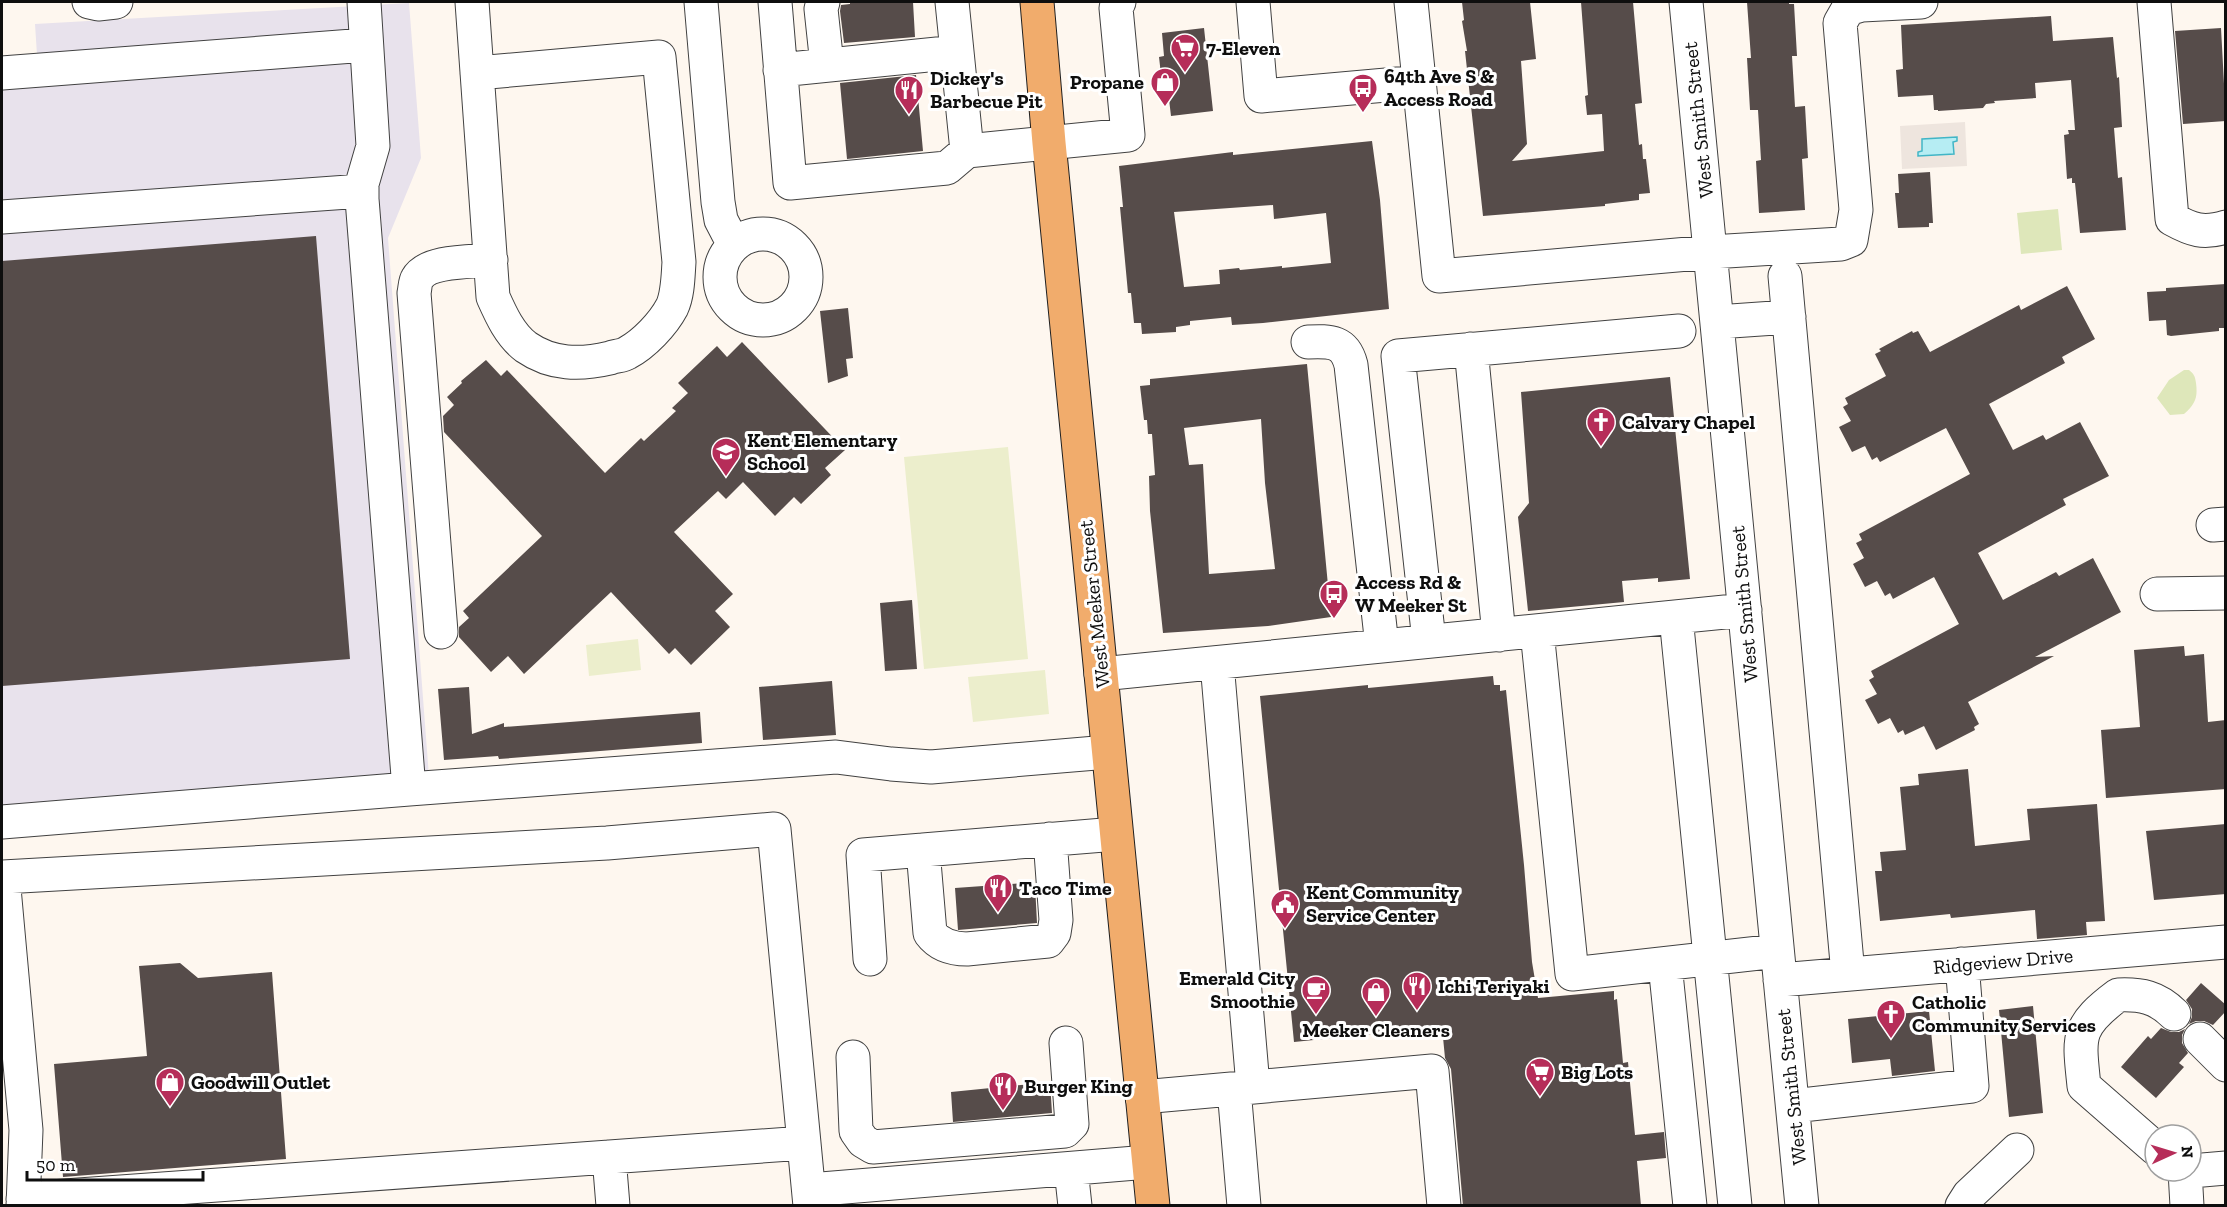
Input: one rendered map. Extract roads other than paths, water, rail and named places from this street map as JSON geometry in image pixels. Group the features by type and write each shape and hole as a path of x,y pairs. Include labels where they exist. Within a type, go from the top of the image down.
{"main road":[{"name":"West Meeker Street","path":"1037,2 1153,1206"}],"street":[{"path":"89,2 98,4 116,2"},
{"path":"364,2 373,146 362,190 409,789"},
{"path":"472,2 477,73 491,260 493,297 504,322 524,345 541,355 567,363 592,362 627,354 653,333 672,306 678,282 679,262 659,57 477,73"},
{"path":"701,2 718,202 721,220 734,245"},
{"path":"775,2 790,183 947,168 967,151 1128,135 1116,8 1119,2"},
{"path":"823,2 827,65"},
{"path":"952,2 967,151"},
{"path":"1253,2 1261,96 1420,81"},
{"path":"1411,2 1439,276 1711,252 1841,244 1851,240 1856,210 1840,23 1848,9 1862,5 1921,2"},
{"name":"West Smith Street","path":"1686,2 1802,1206"},
{"path":"2154,2 2172,219 2190,229 2211,231 2226,227"},
{"path":"2,73 366,45"},
{"path":"780,70 957,52"},
{"path":"2,217 362,190"},
{"path":"441,632 414,293 417,279 425,269 434,265 491,260"},
{"path":"1785,276 1848,974"},
{"path":"1717,322 1789,317"},
{"path":"1429,641 1398,356 1679,331"},
{"path":"1308,342 1328,341 1341,346 1348,353 1352,365 1382,646"},
{"path":"1471,349 1499,635"},
{"path":"2157,594 2226,592"},
{"path":"1101,674 1745,610"},
{"path":"1676,617 1735,1206"},
{"name":"Ridgeview Drive","path":"1537,631 1572,974 1710,959 1848,974 2226,942"},
{"path":"1217,663 1244,1087 1244,1206"},
{"path":"2,822 836,757 931,767 1108,752"},
{"path":"804,1143 609,1157 215,1195 23,1202 26,1130 3,877 607,843 774,830 804,1143 809,1198 1148,1162"},
{"path":"870,959 863,855 1116,834"},
{"path":"923,850 930,933 936,941 954,949 967,949 1048,941 1054,933 1056,920 1050,839"},
{"path":"1665,964 1690,1206"},
{"path":"1793,1106 1972,1086 1962,964"},
{"path":"2143,1138 2084,1086 2081,1035 2085,1027 2108,1002 2118,995 2140,994 2165,1005 2174,1014"},
{"path":"2200,1039 2226,1065"},
{"path":"853,1057 856,1131 863,1141 873,1147 1065,1131 1072,1124 1066,1043"},
{"path":"1142,1096 1432,1071 1444,1206"},
{"path":"1962,1206 1969,1195 2017,1150"},
{"path":"609,1157 613,1206"},
{"path":"2203,1170 2226,1168"},
{"path":"1071,1169 1075,1206"},
{"path":"2185,1183 2187,1206"}],"water":[{"path":"1957,137 1957,141 1953,142 1954,154 1918,156 1918,152 1922,151 1922,139"}],"place":[{"name":"7-Eleven","path":"1185,74"},
{"name":"Propane","path":"1165,108"},
{"name":"64th Ave S & Access Road","path":"1363,114"},
{"name":"Dickey's Barbecue Pit","path":"909,116"},
{"name":"Calvary Chapel","path":"1601,448"},
{"name":"Kent Elementary School","path":"726,478"},
{"name":"Access Rd & W Meeker St","path":"1334,620"},
{"name":"Taco Time","path":"998,914"},
{"name":"Kent Community Service Center","path":"1285,930"},
{"name":"Ichi Teriyaki","path":"1417,1012"},
{"name":"Emerald City Smoothie","path":"1316,1016"},
{"name":"Meeker Cleaners","path":"1376,1018"},
{"name":"Catholic Community Services","path":"1891,1040"},
{"name":"Big Lots","path":"1540,1098"},
{"name":"Goodwill Outlet","path":"170,1108"},
{"name":"Burger King","path":"1003,1112"}]}
